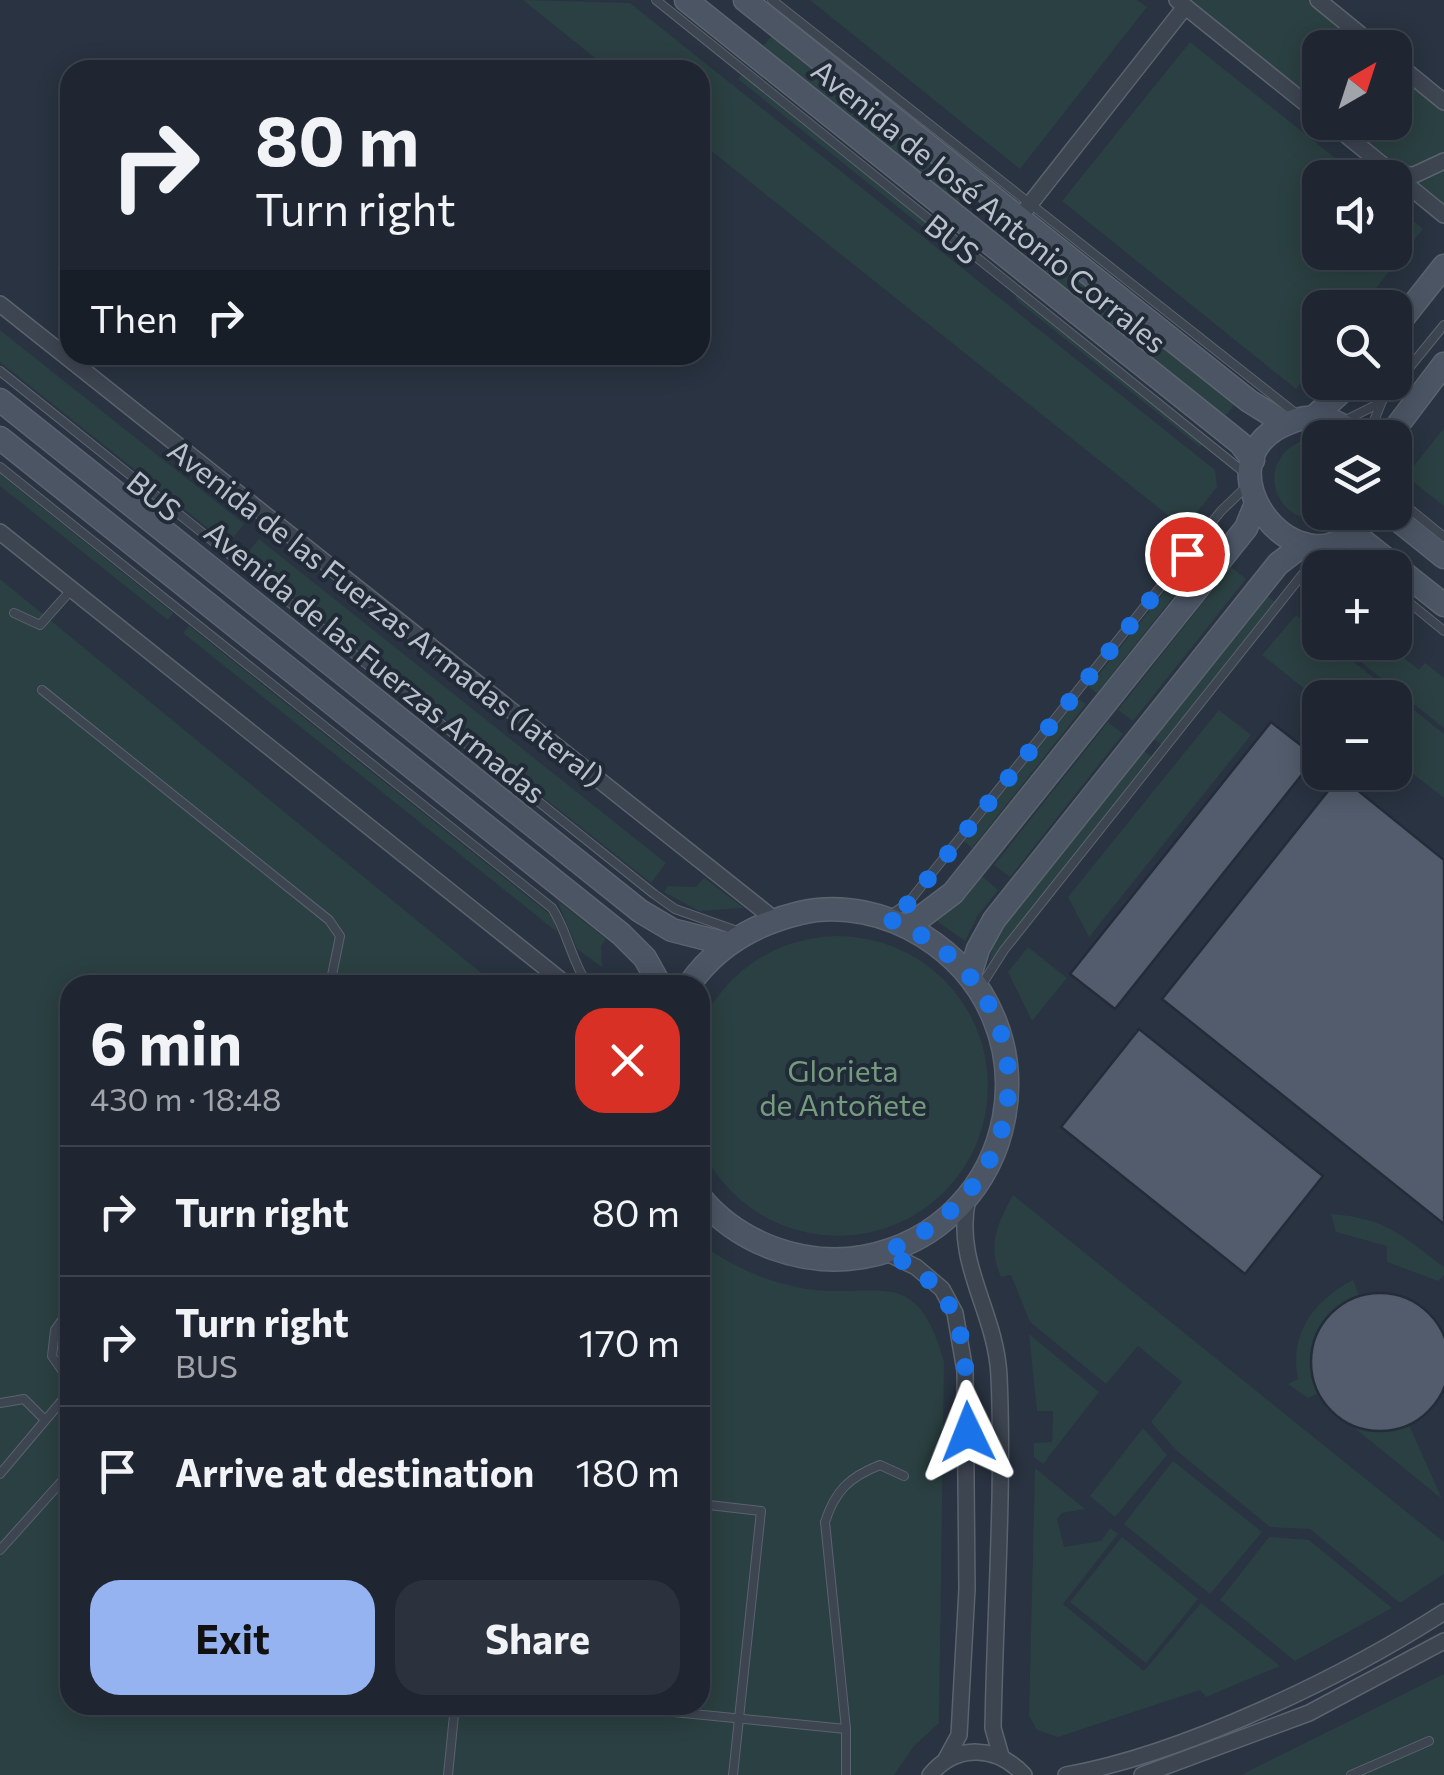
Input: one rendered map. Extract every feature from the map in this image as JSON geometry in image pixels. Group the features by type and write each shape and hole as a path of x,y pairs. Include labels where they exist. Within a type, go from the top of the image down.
{"street":[{"name":"Avenida de José Antonio Corrales","path":"686,0 1240,443 1252,482 1274,530 1328,541"},
{"name":"Avenida de José Antonio Corrales","path":"745,0 1024,211 1262,411 1300,420"},
{"path":"1318,0 1355,30"},
{"path":"1024,211 1181,3 1302,100"},
{"path":"1412,76 1444,102"},
{"path":"1352,140 1378,160"},
{"path":"1412,174 1444,160"},
{"path":"1412,188 1444,215"},
{"path":"1412,306 1444,266"},
{"name":"Avenida de las Fuerzas Armadas (lateral)","path":"0,304 60,352"},
{"path":"1402,420 1444,364"},
{"name":"Avenida de las Fuerzas Armadas (lateral)","path":"77,365 774,919"},
{"name":"Avenida de las Fuerzas Armadas","path":"0,400 640,912 672,930 736,939"},
{"path":"897,922 953,893 1246,528 1252,482 1270,434 1300,420 1327,400"},
{"name":"Avenida de las Fuerzas Armadas","path":"0,438 621,934 645,958 654,975"},
{"path":"975,982 978,949 994,920 1278,564 1343,530"},
{"path":"1410,530 1444,557"},
{"path":"0,532 554,975"},
{"path":"1328,541 1362,540 1444,606"},
{"path":"699,975 736,939 774,919 811,911 849,910 897,922 942,948 975,982 1001,1035 1008,1086 1000,1137 969,1196 963,1244 987,1313 999,1374 993,1728 1001,1756"},
{"path":"710,1206 742,1234 788,1253 836,1260 885,1252 916,1239 969,1196"},
{"path":"885,1252 916,1266 942,1289 955,1313 966,1372 967,1589 959,1735 946,1759 930,1775"},
{"path":"1066,1775 1196,1735 1284,1698 1398,1642 1444,1612"},
{"path":"1142,1775 1309,1713 1444,1641"},
{"path":"946,1759 983,1751 1001,1756 1025,1775"}],"lane":[{"name":"BUS","path":"656,0 1252,482"},
{"path":"772,0 1024,211"},
{"path":"1372,420 1382,401 1444,325"},
{"name":"BUS","path":"0,371 654,894 675,910 736,939"},
{"path":"1341,420 1382,401"},
{"path":"0,467 552,908 583,975"},
{"path":"1412,511 1444,536"},
{"path":"1328,541 1340,550"},
{"path":"14,613 40,625 72,589"},
{"path":"1412,605 1444,630"},
{"path":"42,690 329,920 340,936 332,975"},
{"path":"60,1323 55,1330 52,1356 60,1368"},
{"path":"0,1403 24,1400 44,1418"},
{"path":"0,1474 60,1401"},
{"path":"846,1775 846,1728 825,1522 833,1498 854,1475 880,1465 904,1476"},
{"path":"0,1550 60,1483"},
{"path":"710,1505 761,1510 733,1775"},
{"path":"448,1775 454,1715"},
{"path":"708,1715 846,1728"},
{"path":"1352,1775 1429,1741"}],"green space":[{"path":"523,0 630,3 701,60 598,60"},
{"path":"810,0 1137,0 1147,7 1020,169"},
{"path":"1188,0 1309,0 1347,30 1302,30 1302,91"},
{"path":"773,34 968,190 957,205 761,49"},
{"path":"1190,42 1302,131 1302,140 1313,140 1338,160 1302,160 1302,270 1390,270 1375,290 1302,290 1302,382 1296,389 1062,201"},
{"path":"710,67 1215,470 1217,487 1184,528 710,150"},
{"path":"742,74 938,231 934,236 738,79"},
{"path":"1412,83 1444,108 1444,205 1412,180 1412,160 1387,160 1362,140 1412,140"},
{"path":"1412,220 1423,229 1412,243"},
{"path":"1050,256 1235,404 1223,419 1038,271"},
{"path":"1017,295 1203,443 1200,447 1015,299"},
{"path":"0,330 244,524 228,544 0,362"},
{"path":"1444,428 1444,506 1412,481 1412,468"},
{"path":"1302,442 1302,516 1285,506 1274,477 1279,461 1291,447"},
{"path":"0,474 173,613 168,620 0,486"},
{"path":"259,539 666,863 651,883 243,558"},
{"path":"1203,543 1211,549 1097,693 1089,687"},
{"path":"1231,567 1246,579 1133,721 1118,710"},
{"path":"0,579 484,975 60,975 60,1715 710,1715 710,1250 778,1283 807,1289 893,1292 908,1298 933,1330 944,1361 939,1723 914,1746 894,1775 0,1775"},
{"path":"1267,596 1275,602 1162,745 1154,739"},
{"path":"1296,615 1302,620 1302,660 1351,660 1376,680 1302,680 1302,687 1262,655"},
{"path":"189,626 553,917 557,932 183,633"},
{"path":"1358,660 1406,660 1419,670 1425,663 1444,678 1444,728 1412,703 1412,680 1384,680"},
{"path":"1077,698 1086,704 972,848 964,841"},
{"path":"1412,708 1444,734 1444,798 1412,773"},
{"path":"1219,710 1251,735 1089,937 1068,897"},
{"path":"1108,722 1123,734 1010,877 994,865"},
{"path":"1144,751 1152,757 988,964 996,937"},
{"path":"982,876 998,890 978,915 965,941 937,921 961,902"},
{"path":"704,878 744,908 699,911 664,892 668,886 696,887"},
{"path":"557,900 606,939 601,946 602,967 577,949"},
{"name":"Glorieta de Antoñete","path":"838,936 867,939 895,948 944,980 976,1029 985,1057 985,1115 962,1169 944,1192 895,1224 867,1233 838,1236 809,1233 781,1224 732,1192 710,1162 710,1010 732,980 781,948 809,939"},
{"path":"1028,947 1067,978 1032,1021 1008,972"},
{"path":"1013,1195 1444,1542 1444,1574 1400,1603 1310,1529 1270,1527 1177,1451 1151,1422 1182,1382 1138,1346 1106,1384 1030,1322 1011,1275 1001,1277 995,1255 998,1226"},
{"path":"1331,1214 1366,1219 1392,1230 1444,1267 1444,1275 1438,1281 1387,1262 1387,1246 1336,1232"},
{"path":"1353,1280 1359,1296 1333,1312 1318,1335 1314,1363 1319,1393 1308,1398 1288,1384 1298,1379 1296,1362 1301,1333 1316,1308"},
{"path":"1029,1334 1099,1392 1043,1464 1034,1457 1034,1443 1052,1442 1053,1411 1037,1411"},
{"path":"1351,1425 1373,1431 1409,1425 1442,1499"},
{"path":"1143,1428 1167,1455 1115,1517 1090,1496"},
{"path":"1173,1461 1262,1532 1210,1594 1124,1524"},
{"path":"1035,1468 1085,1509 1062,1513 1057,1519 1064,1547 1101,1541 1110,1528 1118,1534 1063,1604 1144,1671 1201,1603 1280,1666 1206,1697 1200,1690 1058,1737 1037,1730 1029,1716"},
{"path":"1122,1537 1198,1599 1146,1663 1070,1602"},
{"path":"1269,1537 1309,1540 1392,1608 1295,1661 1220,1600"},
{"path":"1444,1674 1444,1775 1241,1775"}],"building":[{"path":"1271,722 1302,746 1302,775 1115,1009 1070,974"},
{"path":"1329,790 1357,790 1444,860 1444,1224 1162,999"},
{"path":"1139,1029 1323,1176 1245,1274 1061,1127"},
{"path":"1380,1293 1406,1298 1429,1313 1444,1336 1444,1388 1429,1411 1406,1426 1380,1431 1354,1426 1331,1411 1316,1388 1311,1362 1316,1336 1331,1313 1354,1298"}],"route":[{"path":"968,1432 966,1372 955,1313 942,1289 916,1266 885,1252 916,1239 944,1220 981,1179 1000,1137 1006,1112 1006,1060 992,1011 970,976 942,948 908,926 886,918 908,904 1187,554"}]}
